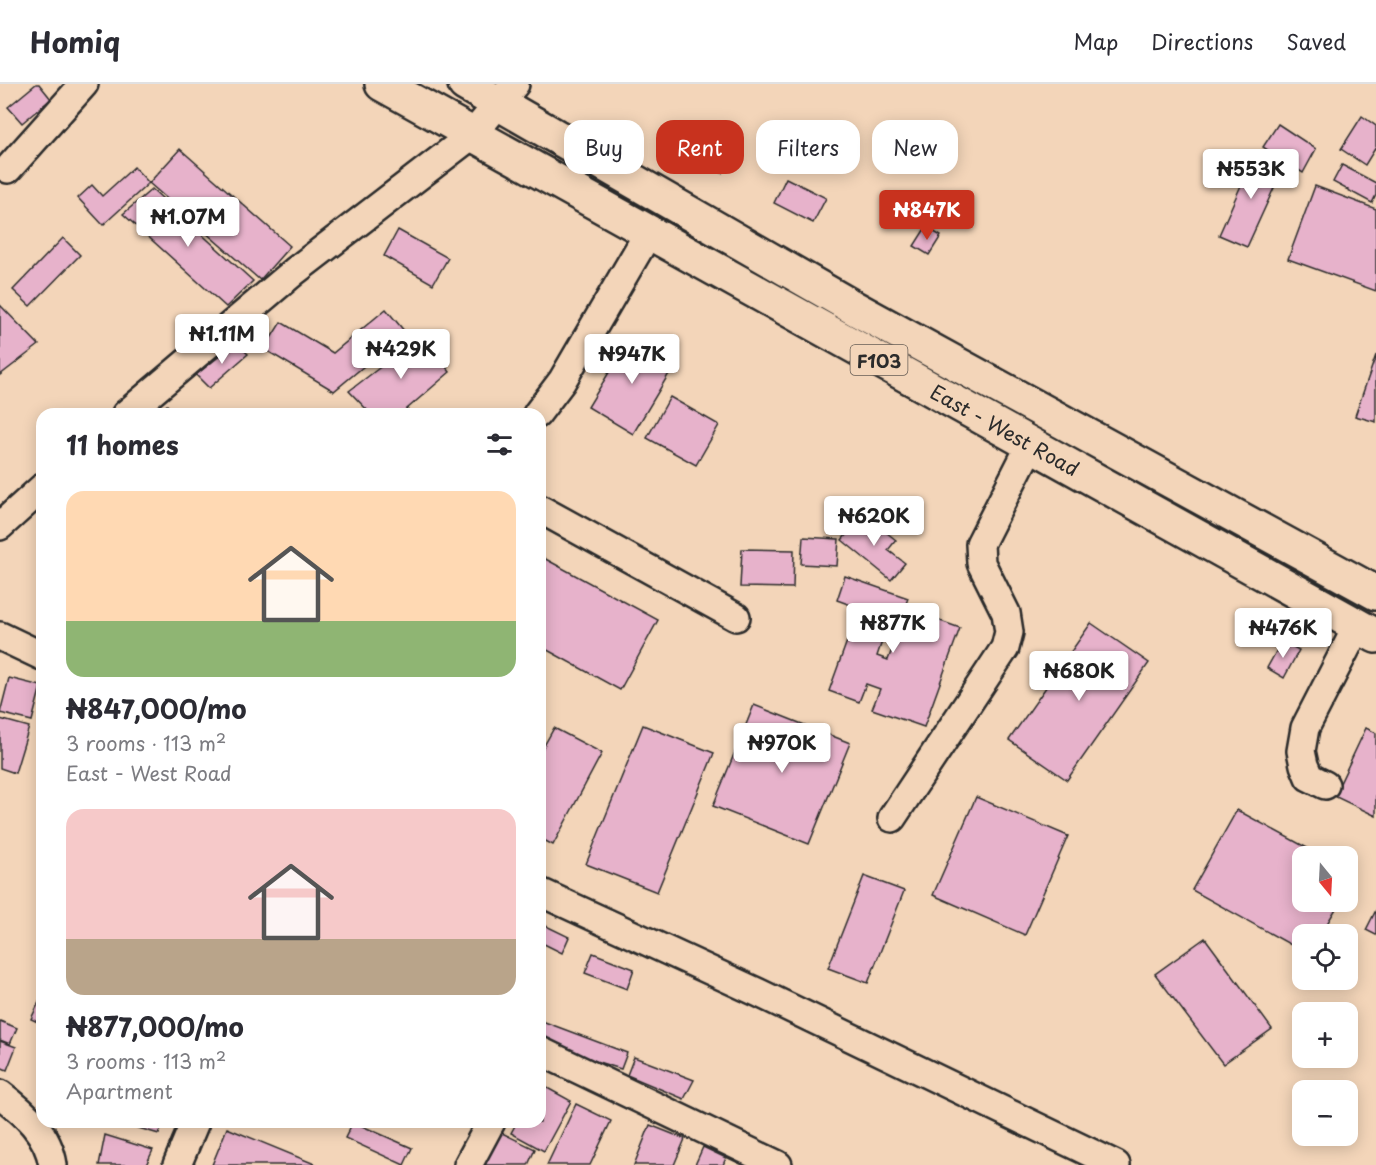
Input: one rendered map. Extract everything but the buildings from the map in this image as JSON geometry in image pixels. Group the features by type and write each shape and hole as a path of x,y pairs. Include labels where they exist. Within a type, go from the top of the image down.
{"main road":[{"name":"East - West Road","path":"382,84 1367,631"},
{"name":"East - West Road","path":"465,84 507,93 855,309 1376,592"}],"street":[{"path":"8,169 84,84"},
{"path":"133,408 296,271 472,135 507,93"},
{"path":"542,408 562,381 649,232"},
{"path":"892,818 1005,648 1009,633 1006,613 981,563 981,544 1031,444"},
{"path":"0,526 36,493"},
{"path":"546,512 736,617"},
{"path":"1325,785 1309,777 1304,765 1301,751 1305,728 1367,631"},
{"path":"0,636 36,653"},
{"path":"546,895 759,993 1116,1165"},
{"path":"546,1054 778,1165"},
{"path":"0,1094 36,1126"},
{"path":"38,1128 51,1155 53,1165"},
{"path":"177,1165 192,1128"},
{"path":"468,1165 488,1128"}]}
